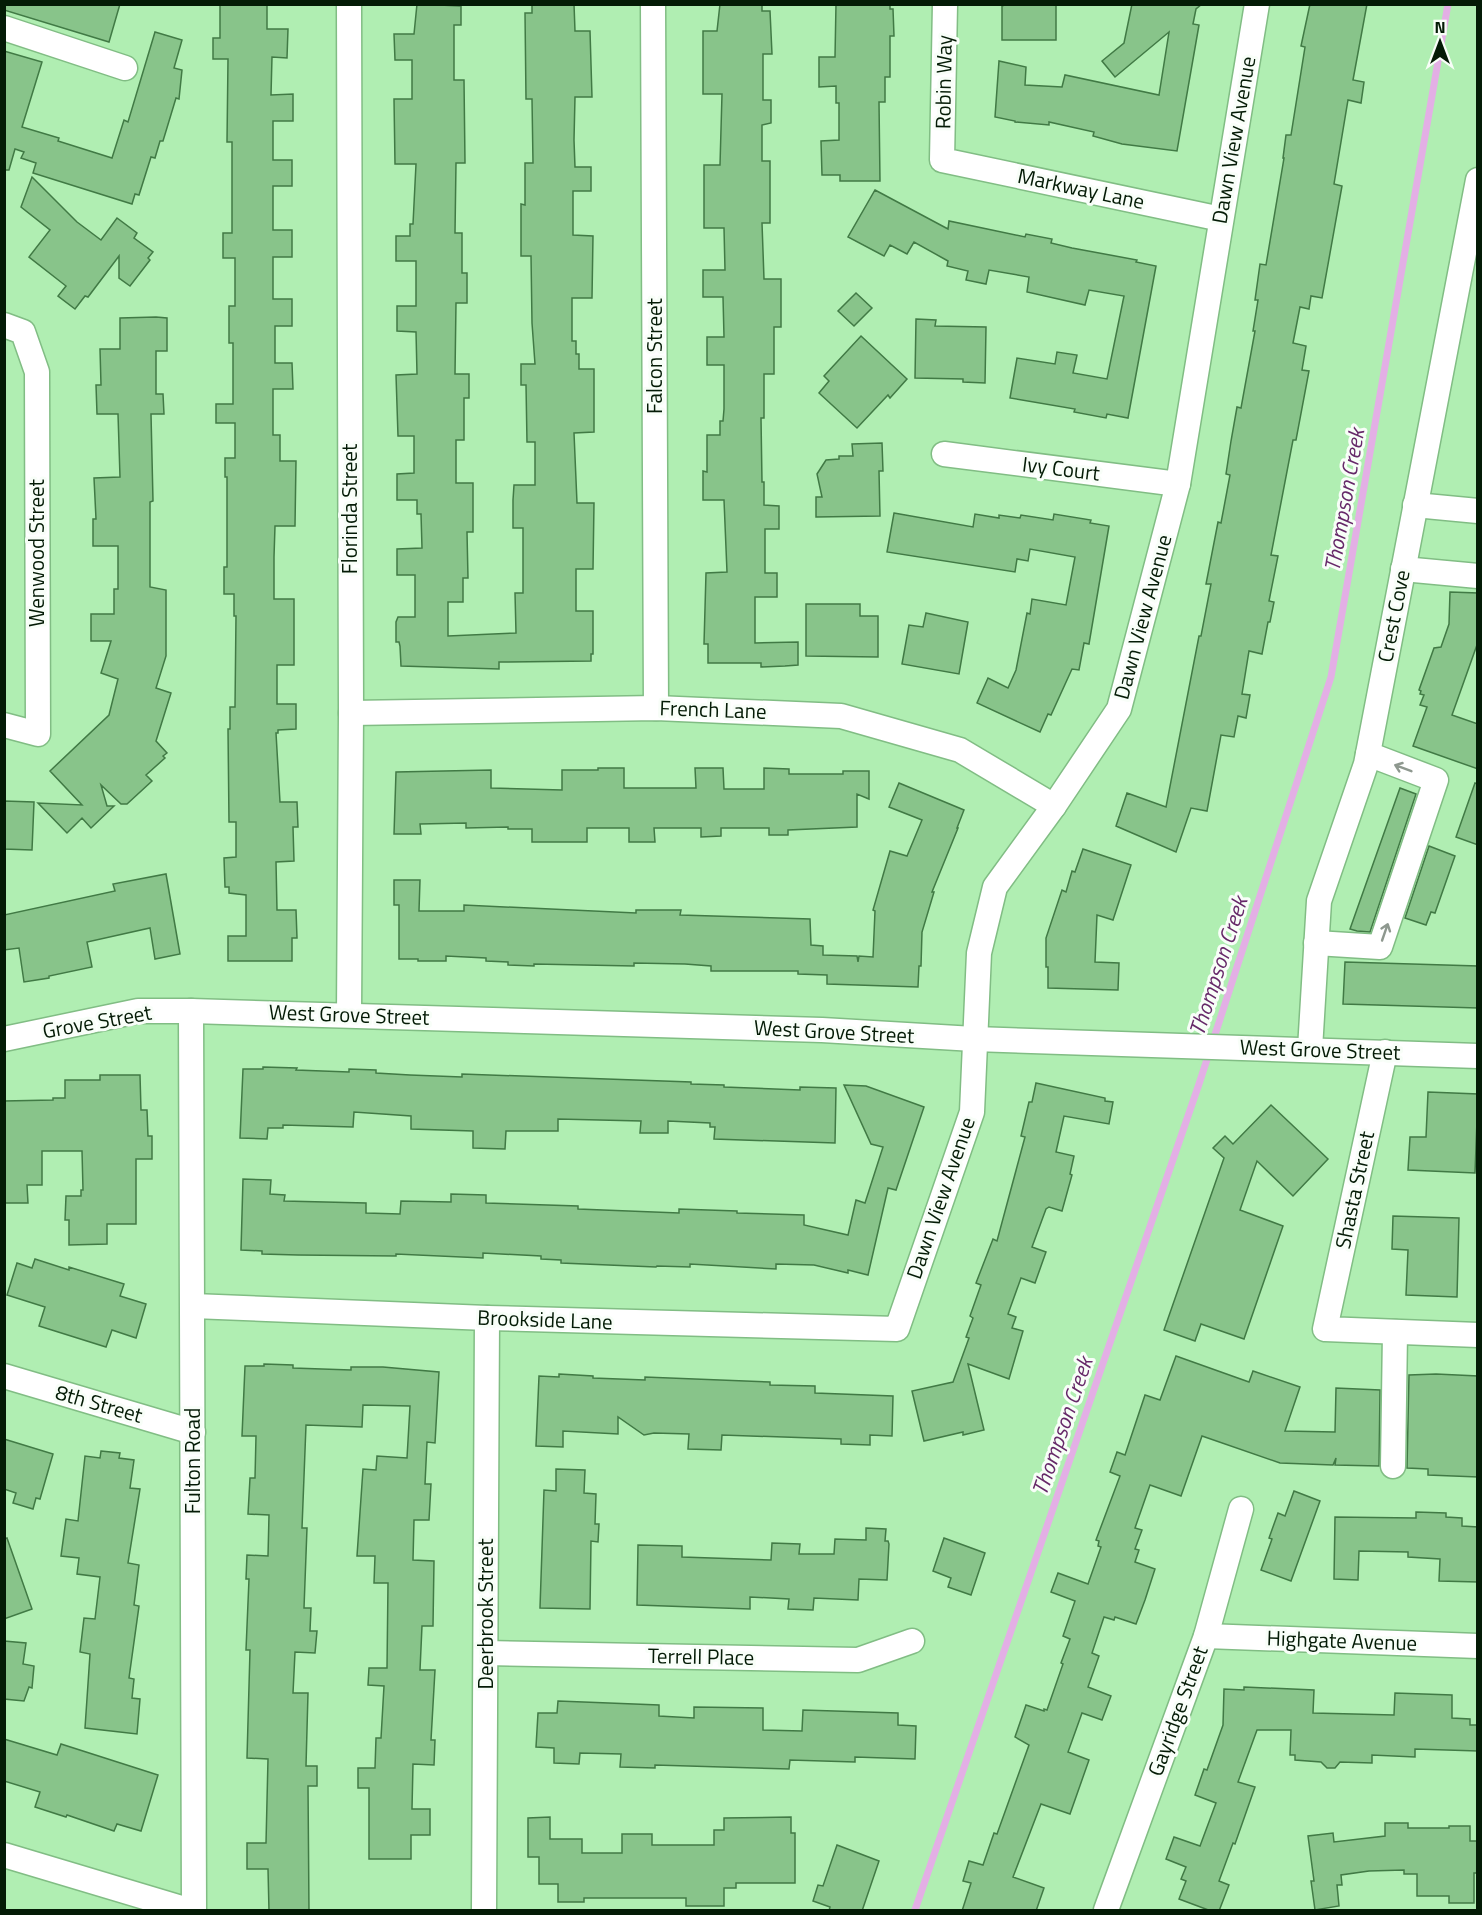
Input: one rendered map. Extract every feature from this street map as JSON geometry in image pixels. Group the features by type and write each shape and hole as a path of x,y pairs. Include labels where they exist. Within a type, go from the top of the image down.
{"street":[{"name":"Florinda Street","path":"349,1014 350,4"},
{"name":"Falcon Street","path":"653,4 656,708"},
{"name":"Robin Way","path":"942,160 945,4"},
{"name":"Dawn View Avenue","path":"897,1329 972,1112 980,953 995,887 1054,806 1119,709 1178,484 1257,4"},
{"path":"4,28 125,68"},
{"name":"Markway Lane","path":"942,160 1221,219"},
{"name":"Crest Cove","path":"1310,1049 1319,901 1368,754 1478,180"},
{"name":"Wenwood Street","path":"4,324 23,332 37,372 38,734 4,725"},
{"name":"Ivy Court","path":"944,454 1178,484"},
{"path":"1415,505 1478,511"},
{"path":"1403,569 1478,576"},
{"name":"French Lane","path":"351,714 656,708 841,716 960,750 1054,806"},
{"path":"1317,943 1380,947 1436,780 1368,754"},
{"name":"Grove Street","path":"4,1039 138,1011 191,1011"},
{"name":"West Grove Street","path":"191,1011 822,1030 974,1039 1478,1056"},
{"name":"Fulton Road","path":"191,1011 194,1911"},
{"name":"Shasta Street","path":"1385,1052 1325,1329 1395,1332"},
{"name":"Brookside Lane","path":"193,1306 487,1318 897,1329"},
{"name":"Deerbrook Street","path":"484,1911 487,1318"},
{"path":"1393,1466 1395,1332 1478,1335"},
{"name":"8th Street","path":"4,1376 193,1432"},
{"name":"Gayridge Street","path":"1106,1911 1206,1636 1241,1509"},
{"name":"Highgate Avenue","path":"1206,1636 1478,1646"},
{"name":"Terrell Place","path":"486,1653 858,1660 912,1641"},
{"path":"4,1855 188,1911"}],"building":[{"path":"4,4 120,4 109,42 4,10"},
{"path":"220,4 267,4 267,29 288,29 287,58 272,57 271,95 293,94 293,121 273,121 273,160 292,160 292,186 273,186 273,230 292,230 292,257 273,257 273,299 292,299 292,326 275,326 275,363 292,363 293,389 273,389 273,435 280,435 280,461 296,461 295,526 275,526 274,557 274,599 294,599 294,665 277,665 277,704 296,704 296,729 278,730 276,733 280,802 297,802 298,827 293,827 294,861 276,862 277,910 296,910 297,938 292,938 292,961 228,961 228,936 246,936 246,895 229,893 229,887 225,887 224,858 236,857 236,822 229,822 228,729 230,729 230,707 235,707 236,616 234,616 234,594 224,594 224,567 227,567 225,458 235,458 235,423 216,423 216,404 233,404 233,343 229,343 229,306 235,306 235,258 223,258 223,233 232,233 232,142 227,142 228,59 213,59 213,38 220,38"},
{"path":"417,4 461,6 461,25 454,25 454,80 464,80 465,163 456,163 455,233 462,233 462,273 467,273 467,303 456,303 455,374 469,374 469,398 464,398 464,440 456,440 456,483 473,483 473,532 467,532 468,578 463,578 463,602 448,602 448,636 516,633 515,593 523,593 523,528 513,528 514,485 535,485 535,442 527,442 526,385 521,385 521,364 535,364 531,256 521,256 521,204 525,205 525,163 533,163 532,99 526,99 525,13 532,13 532,4 574,4 575,31 590,31 592,97 575,97 574,140 575,167 591,167 591,191 573,191 573,235 593,236 592,298 572,298 572,341 576,341 579,369 594,369 594,432 574,433 577,503 594,503 593,569 576,569 576,611 593,611 591,661 499,662 499,669 401,666 400,646 399,642 396,642 396,622 398,617 415,617 415,575 397,575 397,549 422,548 421,514 417,514 417,500 397,500 397,474 414,473 414,436 398,436 396,375 417,374 416,332 397,331 397,306 416,306 416,261 396,261 396,236 410,236 410,224 413,224 416,164 395,164 394,99 412,99 412,60 395,60 394,34 414,34"},
{"path":"720,4 762,4 762,11 770,11 772,54 763,54 763,100 771,100 771,123 762,125 762,161 770,161 770,223 762,223 764,279 781,279 781,327 774,327 774,374 764,374 764,418 761,418 762,482 764,482 764,505 779,506 779,529 765,529 765,573 777,573 777,597 755,597 755,643 798,642 798,665 761,667 761,663 708,663 708,644 704,644 706,573 727,572 724,500 703,500 703,471 707,472 707,435 720,435 720,421 723,421 724,409 724,365 707,365 707,337 724,337 723,297 703,297 703,270 725,270 724,228 704,228 704,165 720,165 722,94 703,94 703,31 717,31"},
{"path":"836,4 890,4 890,9 893,9 894,36 890,36 890,77 885,77 885,102 879,102 880,181 840,181 840,175 822,175 821,141 839,140 839,103 836,103 836,86 819,87 819,57 835,57"},
{"path":"1007,4 1056,4 1056,40 1002,40 1002,6"},
{"path":"1132,4 1202,4 1196,9 1193,24 1199,25 1177,151 1122,144 1093,136 1094,132 1049,122 1049,125 1015,122 995,117 999,61 1026,67 1025,85 1062,87 1065,75 1159,95 1169,32 1115,77 1102,61 1124,43"},
{"path":"1310,4 1367,4 1353,80 1364,82 1361,103 1348,100 1334,184 1342,186 1322,298 1311,296 1309,309 1300,307 1293,343 1306,346 1302,370 1309,371 1271,555 1278,556 1269,601 1274,602 1270,622 1268,622 1262,654 1249,651 1242,694 1250,695 1246,718 1238,716 1234,737 1221,735 1207,811 1191,808 1176,852 1116,826 1127,793 1166,807 1211,584 1206,584 1230,475 1226,474 1237,407 1241,408 1255,331 1253,331 1258,300 1255,300 1260,264 1266,265 1286,135 1291,135 1305,47 1301,46"},
{"path":"155,32 182,40 174,68 182,70 179,99 176,98 163,141 160,141 155,158 151,157 139,195 135,194 132,204 33,173 36,163 21,158 24,152 15,149 9,170 4,170 4,51 42,62 22,127 112,158 124,120 128,122"},
{"path":"32,177 77,222 101,240 117,218 137,233 134,238 153,252 148,258 150,260 130,286 119,278 119,256 88,297 85,296 75,309 58,296 66,286 29,257 50,230 21,207"},
{"path":"875,190 948,229 949,221 1025,237 1026,234 1052,239 1051,243 1156,266 1128,418 1107,414 1106,418 1074,412 1075,409 1010,398 1017,358 1055,364 1057,352 1077,355 1073,373 1107,379 1124,296 1089,290 1085,305 1027,292 1029,277 989,270 986,284 966,280 968,271 947,266 948,261 914,242 907,254 890,245 884,256 848,237"},
{"path":"856,293 872,308 854,326 838,311"},
{"path":"120,318 167,318 167,351 156,351 156,394 163,394 164,414 151,414 153,501 150,502 150,587 166,590 166,656 156,688 171,693 156,741 167,753 163,756 165,758 146,775 152,781 127,804 121,804 101,785 107,806 114,806 91,828 82,818 67,833 38,803 82,805 50,771 109,715 118,679 101,673 111,641 91,641 91,614 114,614 114,589 118,589 118,546 93,546 93,519 96,519 94,478 120,477 118,414 97,414 96,385 101,385 100,349 120,349"},
{"path":"916,319 936,320 935,326 986,327 985,383 963,382 963,379 915,378"},
{"path":"861,336 907,379 890,398 888,395 857,428 819,393 829,381 824,376"},
{"path":"882,443 883,471 879,471 880,516 816,517 816,497 822,497 817,474 826,460 839,459 839,456 853,456 852,444"},
{"path":"894,513 973,527 975,514 999,518 999,515 1020,518 1021,515 1053,520 1054,514 1091,520 1090,523 1109,526 1089,644 1084,643 1079,670 1072,669 1051,715 1048,714 1040,732 977,703 988,678 1008,688 1016,670 1032,599 1066,605 1075,557 1030,549 1028,561 1017,559 1015,572 887,552"},
{"path":"1450,592 1478,593 1478,642 1452,715 1478,724 1478,769 1413,746 1427,707 1420,705 1424,695 1420,694 1419,690 1434,648 1441,647 1449,624"},
{"path":"806,604 860,604 860,616 878,616 878,657 806,656"},
{"path":"926,613 968,622 959,674 902,664 909,625 923,627"},
{"path":"598,768 624,768 624,788 696,788 695,768 723,768 724,789 764,789 764,768 789,769 789,774 843,774 843,771 869,771 869,799 857,794 857,827 788,830 788,835 769,835 769,828 721,828 721,836 701,837 701,828 654,828 655,842 629,842 629,828 587,828 587,842 532,842 532,829 466,828 466,823 420,824 421,834 394,834 396,772 491,770 491,788 562,790 562,770 598,770"},
{"path":"899,783 964,810 932,892 934,892 922,932 918,987 827,984 827,975 798,974 798,971 711,971 711,966 685,964 634,963 634,966 534,964 534,966 508,965 508,962 486,961 486,958 446,956 446,961 399,959 399,905 394,905 394,880 420,880 419,911 464,911 464,905 636,913 636,910 681,910 680,915 810,919 811,945 823,946 823,955 857,956 858,962 859,956 873,957 875,911 873,910 890,851 907,856 922,820 889,807"},
{"path":"1475,783 1478,784 1478,845 1456,837"},
{"path":"1400,788 1416,794 1370,932 1350,929"},
{"path":"4,801 34,802 32,850 4,849"},
{"path":"1429,846 1455,856 1435,913 1431,912 1426,925 1405,918"},
{"path":"1083,849 1131,865 1113,920 1097,915 1095,962 1119,963 1118,990 1048,988 1046,938 1062,890 1066,892 1072,871 1075,872"},
{"path":"166,874 180,954 155,959 150,928 87,942 92,967 24,982 19,948 4,950 4,915 115,891 113,884"},
{"path":"1345,962 1478,966 1478,1008 1343,1004"},
{"path":"263,1067 349,1072 349,1069 376,1070 376,1073 462,1077 462,1074 691,1082 691,1084 724,1085 724,1087 800,1090 800,1087 836,1088 835,1143 714,1139 715,1127 710,1127 710,1123 668,1121 668,1133 640,1133 641,1121 558,1119 558,1131 506,1131 505,1149 473,1148 473,1131 411,1129 411,1116 354,1112 353,1127 283,1125 283,1128 268,1128 267,1139 240,1138 243,1069 263,1069"},
{"path":"100,1075 140,1075 141,1110 147,1110 148,1136 152,1136 152,1159 136,1159 136,1224 107,1224 107,1244 69,1245 69,1220 65,1220 66,1196 81,1196 81,1190 83,1190 82,1151 42,1151 42,1185 27,1185 28,1203 4,1203 4,1101 65,1098 65,1080 100,1080"},
{"path":"1036,1083 1105,1098 1105,1101 1113,1102 1109,1124 1064,1116 1056,1152 1074,1156 1070,1174 1072,1175 1062,1211 1049,1207 1046,1209 1032,1247 1046,1252 1035,1283 1021,1278 1008,1314 1016,1317 1012,1328 1023,1331 1009,1379 968,1364 984,1430 963,1435 963,1432 924,1441 912,1391 953,1382 969,1338 966,1337 973,1318 970,1316 981,1285 976,1283 993,1239 997,1241 1025,1137 1021,1136"},
{"path":"844,1085 866,1086 924,1107 896,1190 888,1188 868,1275 814,1265 776,1264 776,1269 690,1264 690,1267 656,1267 561,1263 561,1260 541,1259 541,1256 483,1253 483,1258 396,1254 396,1256 262,1254 262,1251 241,1250 243,1179 271,1180 270,1194 285,1195 284,1201 366,1203 366,1213 400,1214 401,1201 451,1202 451,1194 486,1195 486,1203 578,1206 578,1209 679,1213 679,1209 804,1215 804,1225 848,1235 856,1200 865,1203 883,1147 871,1144"},
{"path":"1428,1092 1478,1094 1475,1173 1408,1170 1410,1137 1426,1137"},
{"path":"1271,1105 1328,1159 1293,1196 1257,1161 1240,1210 1283,1226 1244,1339 1201,1324 1195,1341 1164,1330 1224,1158 1213,1148 1225,1136 1233,1144"},
{"path":"1393,1216 1459,1218 1457,1297 1406,1295 1408,1250 1392,1249"},
{"path":"35,1259 124,1284 120,1296 146,1304 136,1338 112,1330 106,1347 39,1326 45,1307 7,1295 17,1263 32,1268"},
{"path":"1176,1356 1249,1382 1253,1371 1300,1387 1285,1431 1335,1432 1336,1388 1380,1390 1379,1466 1335,1465 1336,1458 1333,1465 1280,1463 1202,1436 1181,1496 1150,1485 1135,1528 1142,1530 1135,1549 1139,1550 1135,1562 1155,1569 1145,1600 1136,1624 1115,1617 1114,1620 1104,1617 1092,1653 1099,1656 1088,1687 1111,1696 1102,1720 1082,1713 1068,1752 1089,1760 1070,1814 1041,1804 1013,1877 1044,1888 1036,1911 962,1911 971,1883 963,1881 969,1861 983,1865 994,1833 997,1834 1029,1745 1015,1737 1026,1705 1047,1710 1063,1664 1061,1663 1070,1639 1063,1636 1075,1601 1051,1592 1058,1573 1088,1584 1101,1547 1098,1546 1099,1541 1096,1540 1120,1476 1110,1472 1117,1452 1125,1455 1145,1395 1160,1400"},
{"path":"264,1364 293,1365 293,1368 351,1370 351,1367 383,1367 439,1372 435,1443 427,1442 425,1484 431,1484 429,1520 414,1520 413,1560 434,1561 433,1626 422,1626 420,1670 435,1670 431,1740 435,1740 434,1765 413,1764 412,1809 430,1809 430,1835 411,1835 411,1859 369,1859 369,1788 358,1788 358,1768 375,1768 376,1738 381,1738 384,1686 368,1685 369,1668 387,1668 388,1583 374,1583 375,1556 357,1556 363,1469 376,1470 377,1456 407,1458 410,1406 363,1405 362,1427 306,1425 302,1528 307,1528 304,1608 311,1608 310,1631 317,1631 315,1653 295,1652 293,1693 308,1693 306,1766 317,1766 317,1786 308,1786 309,1911 269,1911 268,1869 247,1869 247,1843 266,1843 268,1759 247,1758 250,1650 246,1650 249,1579 246,1579 247,1555 268,1556 269,1515 248,1514 250,1478 255,1478 256,1436 242,1436 245,1366 264,1366"},
{"path":"559,1374 645,1380 645,1377 770,1382 770,1385 815,1386 815,1393 893,1396 892,1436 870,1435 870,1445 841,1444 841,1439 722,1435 721,1450 688,1449 689,1434 644,1435 618,1417 618,1434 563,1431 563,1447 536,1446 539,1376 559,1377"},
{"path":"1409,1375 1478,1376 1478,1477 1428,1475 1428,1469 1407,1468"},
{"path":"4,1439 53,1454 40,1499 36,1498 33,1509 13,1503 16,1493 4,1489"},
{"path":"101,1451 120,1453 119,1458 134,1460 130,1488 140,1489 128,1563 139,1565 134,1605 139,1606 129,1678 134,1679 132,1698 140,1699 137,1734 85,1728 90,1654 80,1652 84,1618 95,1619 100,1577 77,1574 79,1558 61,1556 66,1519 78,1521 85,1456 100,1458"},
{"path":"556,1469 585,1470 584,1493 596,1494 595,1524 599,1524 598,1542 591,1541 590,1609 540,1608 544,1490 556,1491"},
{"path":"1294,1491 1320,1501 1291,1581 1261,1570 1278,1513 1285,1516"},
{"path":"1416,1512 1446,1513 1446,1517 1462,1518 1462,1526 1478,1527 1478,1582 1439,1581 1440,1559 1408,1557 1408,1552 1359,1551 1358,1580 1334,1579 1335,1517 1416,1518"},
{"path":"866,1528 886,1529 885,1541 889,1544 887,1580 859,1579 858,1600 814,1598 813,1610 788,1609 789,1599 750,1597 750,1609 637,1605 638,1545 682,1546 682,1557 771,1560 772,1543 800,1544 799,1554 834,1554 835,1539 866,1540"},
{"path":"7,1538 32,1609 4,1619 4,1539"},
{"path":"944,1538 985,1553 971,1595 948,1587 951,1578 933,1571"},
{"path":"4,1641 26,1643 23,1664 34,1666 32,1688 29,1687 24,1701 4,1699"},
{"path":"1244,1687 1314,1690 1313,1713 1394,1715 1395,1693 1452,1695 1452,1718 1470,1719 1470,1725 1478,1725 1478,1751 1415,1749 1415,1757 1372,1755 1372,1763 1340,1762 1335,1768 1327,1768 1321,1762 1295,1760 1295,1755 1290,1755 1291,1730 1257,1730 1238,1782 1255,1787 1219,1881 1229,1885 1219,1911 1211,1911 1179,1899 1186,1881 1181,1879 1186,1867 1166,1859 1174,1837 1200,1846 1216,1803 1195,1795 1204,1769 1207,1770 1223,1725 1224,1689 1244,1690"},
{"path":"558,1701 659,1705 659,1716 694,1718 694,1707 763,1708 763,1730 802,1731 803,1710 898,1713 898,1725 916,1726 915,1759 855,1757 855,1762 790,1760 789,1769 655,1765 655,1768 620,1767 621,1754 580,1753 579,1764 554,1763 554,1748 536,1747 538,1713 557,1713"},
{"path":"4,1739 57,1755 61,1744 158,1775 141,1831 117,1824 114,1831 35,1807 40,1792 4,1781"},
{"path":"550,1817 550,1839 582,1839 582,1853 622,1853 622,1834 652,1834 652,1845 714,1845 714,1830 724,1830 724,1818 791,1817 791,1833 795,1833 795,1883 736,1883 736,1888 724,1888 724,1906 686,1906 686,1898 584,1898 584,1902 558,1902 558,1884 539,1884 539,1857 528,1857 528,1818"},
{"path":"1385,1823 1408,1823 1408,1828 1470,1826 1470,1841 1478,1841 1478,1873 1474,1873 1474,1903 1449,1903 1449,1896 1417,1896 1417,1874 1404,1874 1404,1870 1369,1871 1341,1875 1342,1885 1337,1885 1339,1906 1315,1910 1308,1836 1333,1833 1334,1842 1385,1836"},
{"path":"837,1845 879,1861 862,1911 829,1911 830,1907 813,1901 818,1885 823,1886"}],"waterway":[{"name":"Thompson Creek","path":"915,1910 1199,1084 1331,677 1448,4"}]}
